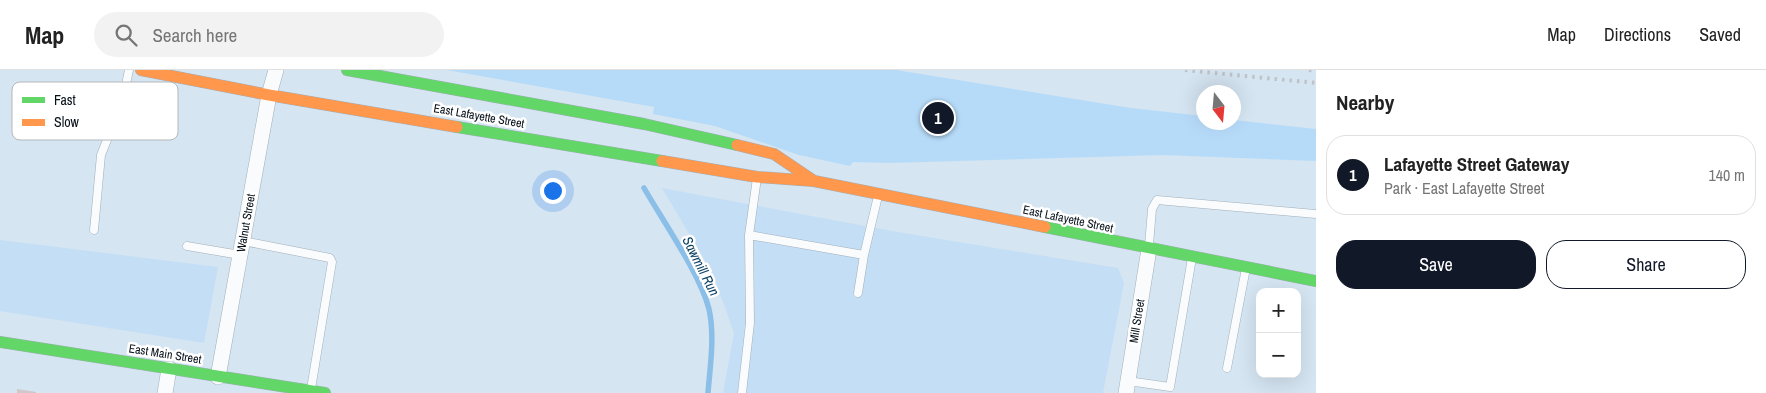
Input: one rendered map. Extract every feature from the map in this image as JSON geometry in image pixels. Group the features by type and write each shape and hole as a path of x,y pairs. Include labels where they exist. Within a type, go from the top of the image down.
{"street":[{"name":"East Lafayette Street","path":"141,70 269,95 757,177 814,181 1149,250 1316,281"},
{"name":"Walnut Street","path":"218,377 269,95 276,70"},
{"name":"East Lafayette Street","path":"347,70 644,124 774,154 814,181"},
{"name":"Mill Street","path":"1127,387 1149,250"},
{"name":"East Main Street","path":"0,342 325,393"},
{"path":"165,393 169,369"}],"lane":[{"path":"94,230 101,155 107,140"},
{"path":"742,393 750,323 749,235 757,177"},
{"path":"858,293 864,255 878,194"},
{"path":"1149,250 1153,204 1157,200 1316,214"},
{"path":"749,235 864,255"},
{"path":"187,246 241,248 330,258 332,262 310,391"},
{"path":"1127,387 1170,390 1192,258"},
{"path":"1227,368 1246,268"}],"shaded area":[{"path":"447,70 896,70 1131,108 1196,115 1196,130 1241,130 1241,121 1316,129 1316,161 1163,155 889,163 853,162 850,166 799,155 715,126 653,114 654,107"},
{"path":"662,188 892,231 1118,268 1124,283 1103,393 723,393 734,333 713,274"},
{"path":"0,240 218,267 204,343 0,311"}],"building":[{"path":"17,389 36,392 36,393 17,393"}],"waterway":[{"name":"Sawmill Run","path":"644,188 698,280 709,309 712,341 708,393"}],"railway":[{"path":"1185,70 1316,83"},
{"path":"1309,70 1316,71"}],"traffic: fast":[{"path":"347,70 644,124 737,145"},
{"path":"457,127 662,161"},
{"path":"1045,227 1316,281"},
{"path":"0,342 325,393"}],"traffic: slow":[{"path":"141,70 269,95 457,127"},
{"path":"737,145 774,154 814,181"},
{"path":"662,161 757,177 814,181 1045,227"}],"place":[{"name":"Lafayette Street Gateway","path":"938,118"}]}
